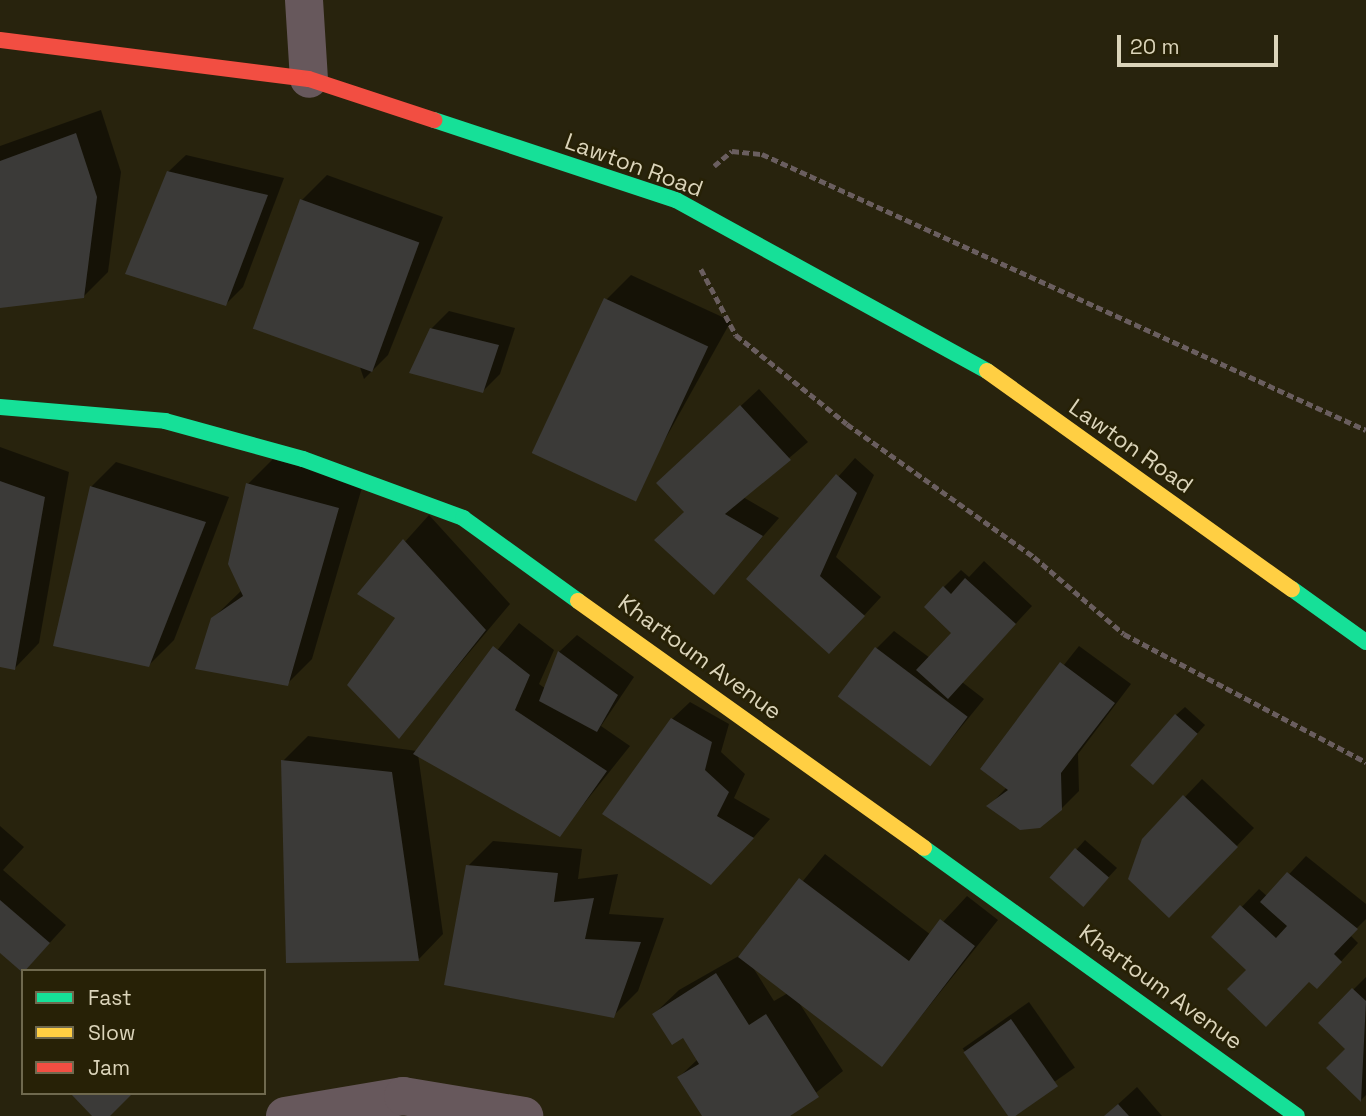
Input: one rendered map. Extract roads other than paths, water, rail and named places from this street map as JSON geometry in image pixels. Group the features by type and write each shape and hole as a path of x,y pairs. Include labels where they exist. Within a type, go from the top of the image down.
{"street":[{"path":"304,0 309,79"},
{"name":"Lawton Road","path":"0,40 309,79 676,201 955,348 1366,642"},
{"name":"Khartoum Avenue","path":"0,407 165,421 303,459 463,518 1297,1116"},
{"path":"285,1116 403,1096 524,1116"}]}
